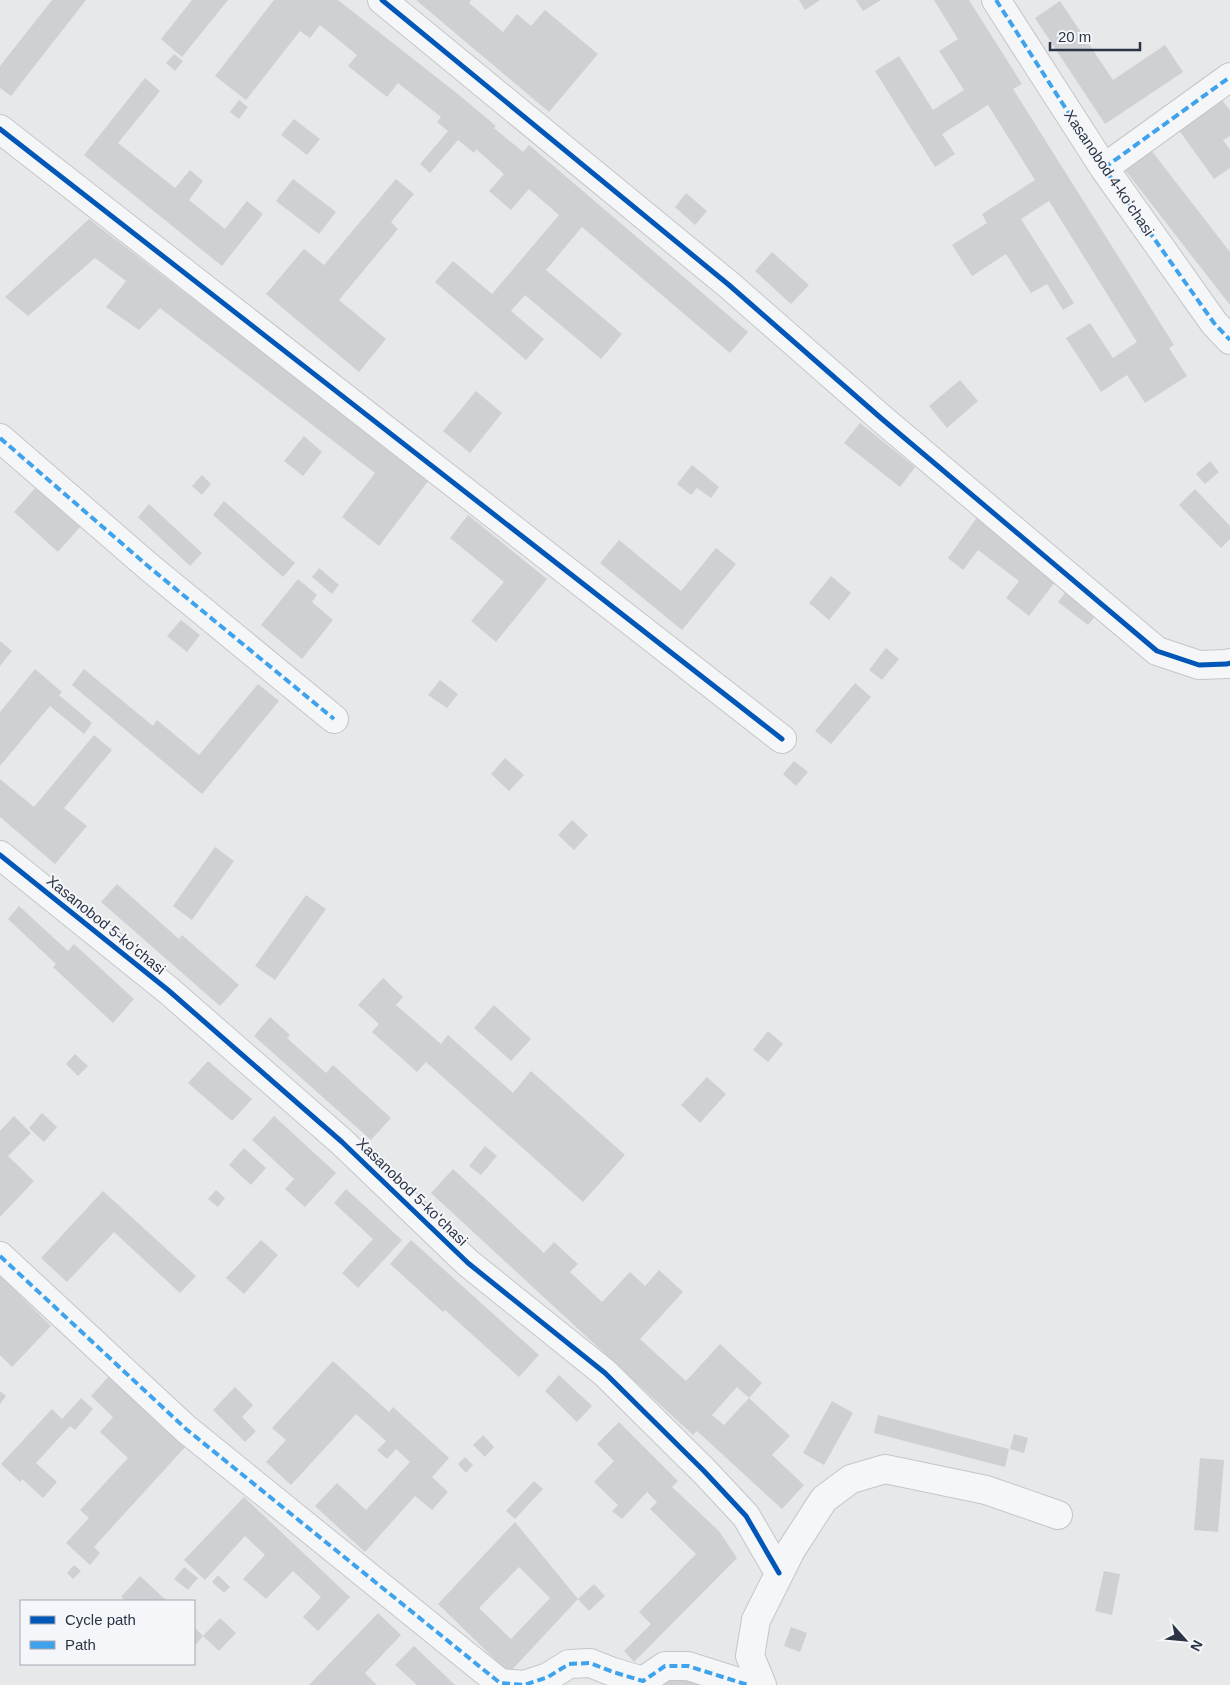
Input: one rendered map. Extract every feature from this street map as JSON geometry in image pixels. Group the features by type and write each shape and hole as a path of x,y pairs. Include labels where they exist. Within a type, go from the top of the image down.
{"street":[{"path":"382,0 729,285 882,419 1157,650 1199,665 1227,664 1230,662"},
{"name":"Xasanobod 4-koʻchasi","path":"996,0 1104,168 1214,323 1230,340"},
{"path":"1104,168 1230,77"},
{"path":"0,129 782,739"},
{"path":"0,438 149,567 334,719"},
{"name":"Xasanobod 5-koʻchasi","path":"0,855 168,990 342,1142 468,1263 605,1373 704,1471 746,1516 779,1573"},
{"path":"0,1256 186,1429 500,1683 524,1685 548,1677 570,1664 590,1663 643,1681 665,1666 688,1666 748,1685"},
{"path":"762,1685 750,1656 756,1620 791,1550 824,1499 851,1479 885,1468 986,1490 1058,1515"}],"building":[{"path":"52,0 86,0 11,96 0,88 0,66"},
{"path":"192,0 228,0 182,57 161,39"},
{"path":"274,0 338,0 459,95 523,152 529,145 748,332 730,353 582,227 546,270 622,334 601,359 525,295 511,311 544,339 526,360 435,282 453,261 492,294 559,215 529,189 511,210 489,191 504,174 476,149 474,153 458,140 430,173 420,164 448,131 437,122 441,117 398,83 387,97 348,66 357,55 320,25 310,38 300,31 246,100 215,76"},
{"path":"416,0 471,0 469,3 503,32 517,14 531,26 545,10 598,54 549,112"},
{"path":"799,0 820,0 805,10"},
{"path":"856,0 881,0 863,11"},
{"path":"934,0 969,0 1022,84 1013,89 1174,345 1169,348 1187,376 1145,403 1127,375 1101,392 1066,338 1090,323 1113,358 1137,342 1049,201 1021,219 1074,303 1063,310 1047,284 1031,293 1006,254 972,276 952,245 987,223 982,214 1035,180 988,105 942,134 955,154 935,167 875,71 899,56 933,110 964,90 939,51 958,39"},
{"path":"1060,1 1113,80 1165,45 1183,72 1105,124 1035,18"},
{"path":"174,54 183,61 175,71 166,63"},
{"path":"145,78 160,91 118,143 175,188 190,170 203,181 189,200 225,229 247,201 263,214 222,266 84,155"},
{"path":"239,100 248,107 239,119 230,112"},
{"path":"1222,100 1230,110 1230,136 1223,140 1230,150 1230,168 1214,179 1176,126 1204,113"},
{"path":"294,119 320,139 307,155 281,135"},
{"path":"1151,150 1230,252 1230,305 1125,170"},
{"path":"293,179 336,212 319,234 276,201"},
{"path":"396,179 414,194 391,222 398,229 339,300 386,339 359,372 266,294 304,249 324,265"},
{"path":"686,193 707,211 695,225 675,207"},
{"path":"89,219 429,480 379,546 342,517 375,473 160,308 139,330 106,307 126,281 95,258 28,316 5,297"},
{"path":"772,252 809,285 791,304 755,271"},
{"path":"960,380 978,401 947,428 929,406"},
{"path":"476,391 502,413 470,453 443,431"},
{"path":"860,423 915,467 900,487 844,443"},
{"path":"304,436 322,452 303,476 284,461"},
{"path":"1210,461 1219,472 1205,484 1196,474"},
{"path":"692,465 719,487 711,498 697,488 691,495 677,484"},
{"path":"202,475 211,484 202,495 192,486"},
{"path":"36,487 80,527 58,552 14,512"},
{"path":"1195,489 1230,526 1230,539 1221,548 1179,505"},
{"path":"224,501 295,563 283,577 213,515"},
{"path":"149,504 202,553 190,566 138,517"},
{"path":"468,515 547,579 496,642 471,621 504,582 450,538"},
{"path":"978,516 1058,578 1029,616 1006,598 1019,581 978,550 963,570 948,558"},
{"path":"619,540 681,591 716,548 736,564 682,630 600,563"},
{"path":"319,568 339,585 332,594 312,577"},
{"path":"831,576 851,593 829,620 809,603"},
{"path":"298,579 317,595 312,602 333,620 302,659 261,625"},
{"path":"1067,590 1098,613 1088,625 1058,602"},
{"path":"181,620 200,635 187,652 167,636"},
{"path":"0,641 12,651 0,666"},
{"path":"886,648 899,659 882,680 869,670"},
{"path":"35,669 62,692 59,695 92,723 84,734 50,706 0,766 0,712"},
{"path":"84,669 153,726 157,720 199,755 258,684 279,701 202,794 72,685"},
{"path":"440,680 458,694 447,708 428,695"},
{"path":"855,683 871,697 831,744 815,731"},
{"path":"94,735 112,750 64,808 87,826 55,864 0,817 0,779 34,807"},
{"path":"505,758 524,775 509,791 491,774"},
{"path":"794,761 808,772 796,786 783,774"},
{"path":"572,820 588,835 574,850 558,835"},
{"path":"215,847 234,861 192,920 173,906"},
{"path":"117,884 179,939 182,935 239,985 220,1006 101,902"},
{"path":"306,895 326,909 275,980 255,966"},
{"path":"19,906 68,951 74,944 134,999 113,1023 53,967 56,964 8,919"},
{"path":"383,978 403,997 396,1005 441,1044 448,1035 513,1093 531,1071 625,1155 583,1202 426,1062 417,1072 372,1032 379,1024 358,1005"},
{"path":"494,1005 531,1039 511,1061 474,1028"},
{"path":"270,1017 290,1035 287,1038 326,1073 333,1065 391,1118 371,1140 254,1036"},
{"path":"768,1031 783,1044 768,1062 753,1050"},
{"path":"75,1054 88,1066 78,1076 66,1064"},
{"path":"208,1061 252,1099 232,1121 188,1083"},
{"path":"707,1077 726,1094 700,1123 681,1105"},
{"path":"42,1113 57,1127 44,1142 29,1128"},
{"path":"14,1116 31,1133 8,1156 34,1181 0,1217 0,1131"},
{"path":"274,1116 336,1173 305,1207 285,1189 294,1179 252,1140"},
{"path":"485,1146 497,1156 481,1175 469,1166"},
{"path":"244,1148 266,1168 251,1185 229,1165"},
{"path":"453,1169 544,1253 554,1242 578,1264 570,1272 602,1302 630,1272 645,1286 659,1270 683,1292 640,1339 686,1381 720,1344 762,1383 749,1398 790,1436 772,1455 804,1485 782,1509 697,1431 693,1435 431,1193","holes":["737,1387 749,1398 724,1425 712,1415"]},
{"path":"346,1189 402,1240 358,1288 342,1273 373,1239 334,1203"},
{"path":"216,1190 225,1198 218,1207 208,1199"},
{"path":"103,1191 196,1276 180,1293 114,1232 67,1282 41,1258"},
{"path":"261,1240 278,1255 244,1294 226,1278"},
{"path":"411,1240 539,1355 519,1377 445,1310 443,1312 390,1264"},
{"path":"0,1276 51,1326 12,1367 0,1355"},
{"path":"333,1361 389,1412 393,1407 449,1458 432,1477 448,1492 432,1510 415,1496 365,1552 315,1506 337,1483 366,1510 410,1462 396,1449 387,1459 377,1450 386,1441 356,1414 291,1485 266,1462 286,1440 272,1428"},
{"path":"110,1375 187,1445 94,1547 100,1553 90,1565 66,1543 89,1518 80,1510 128,1458 100,1432 113,1417 91,1396"},
{"path":"559,1375 592,1406 577,1422 545,1391"},
{"path":"235,1387 253,1405 242,1417 256,1431 245,1442 213,1410"},
{"path":"0,1391 6,1396 0,1404"},
{"path":"81,1398 93,1409 75,1430 70,1426 36,1463 57,1482 43,1498 22,1479 20,1482 1,1464 52,1409 62,1419"},
{"path":"832,1401 853,1413 824,1465 803,1453"},
{"path":"878,1415 1009,1449 1005,1467 874,1433"},
{"path":"619,1422 678,1481 672,1487 719,1531 737,1558 634,1662 624,1651 651,1624 639,1612 696,1554 650,1509 657,1502 647,1492 622,1519 612,1511 618,1505 594,1482 614,1461 597,1444"},
{"path":"1014,1434 1028,1438 1024,1453 1010,1449"},
{"path":"483,1435 494,1447 485,1457 473,1445"},
{"path":"465,1457 473,1465 466,1473 458,1464"},
{"path":"1200,1458 1224,1460 1218,1532 1194,1530"},
{"path":"534,1481 543,1489 515,1519 506,1511"},
{"path":"244,1497 350,1597 318,1631 303,1617 321,1597 293,1571 266,1599 243,1579 265,1555 245,1536 205,1580 184,1560"},
{"path":"515,1522 578,1599 509,1673 438,1604","holes":["519,1567 550,1598 511,1639 479,1608"]},
{"path":"74,1565 81,1571 73,1579 67,1573"},
{"path":"184,1567 198,1578 188,1590 174,1579"},
{"path":"1104,1571 1120,1574 1112,1615 1095,1611"},
{"path":"218,1575 230,1587 224,1593 212,1582"},
{"path":"140,1576 166,1600 125,1600 121,1597"},
{"path":"594,1584 605,1596 589,1611 578,1599"},
{"path":"378,1613 401,1635 365,1673 377,1685 309,1685"},
{"path":"220,1618 236,1633 219,1651 203,1636"},
{"path":"791,1627 807,1633 800,1652 784,1646"},
{"path":"195,1628 203,1636 195,1646"},
{"path":"414,1646 455,1685 417,1685 395,1665"},
{"path":"681,1674 710,1685 663,1685 664,1681"}],"marked path":[{"path":"996,0 1104,168 1214,323 1230,340"},
{"path":"1104,168 1230,77"},
{"path":"0,438 149,567 334,719"},
{"path":"0,1256 186,1429 500,1683 524,1685 548,1677 569,1664 590,1663 643,1681 665,1666 688,1666 748,1685"}],"cycle path":[{"path":"382,0 729,285 882,419 1157,651 1199,665 1230,663"},
{"path":"0,129 782,739"},
{"path":"0,855 168,990 342,1142 468,1263 605,1373 704,1471 746,1516 779,1573"}]}
